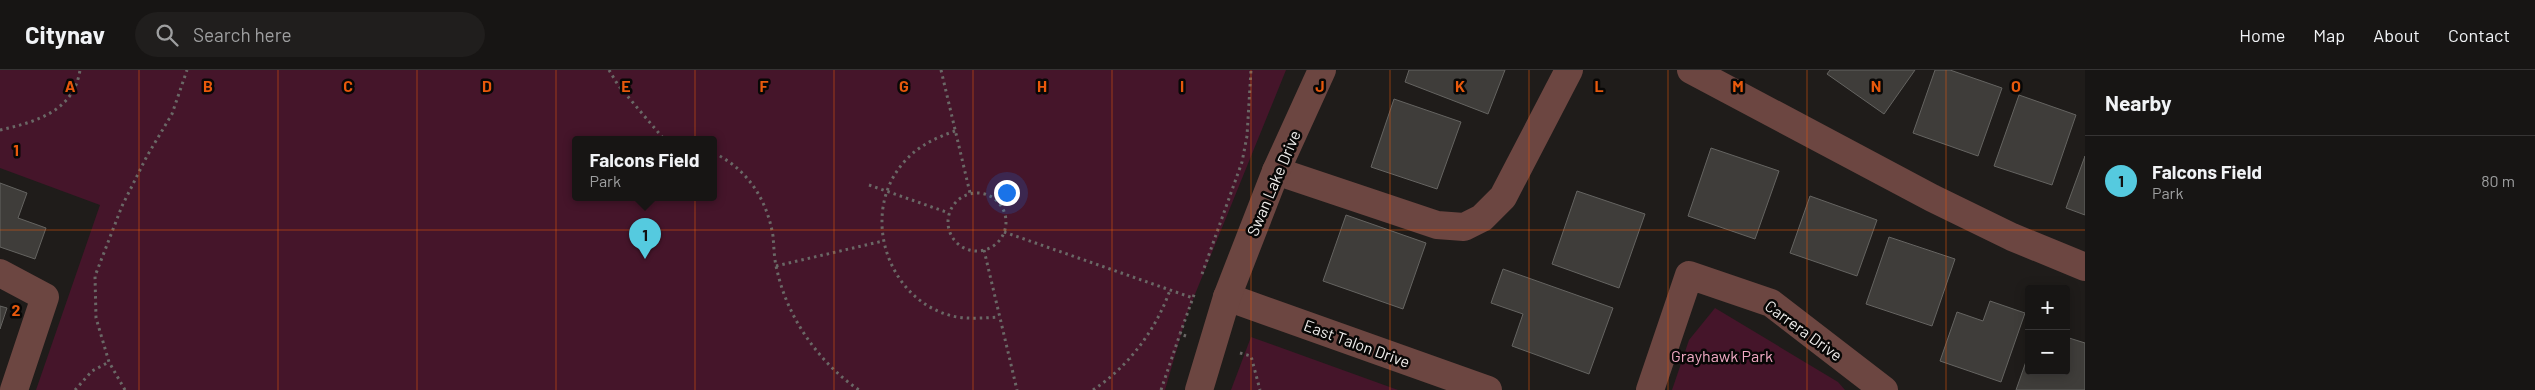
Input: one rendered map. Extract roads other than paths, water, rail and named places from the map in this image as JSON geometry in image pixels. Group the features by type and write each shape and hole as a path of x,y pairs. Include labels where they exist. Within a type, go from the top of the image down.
{"street":[{"name":"Swan Lake Drive","path":"1199,390 1227,297 1276,171 1322,70"},
{"path":"1276,171 1437,225 1464,227 1482,218 1503,197 1569,70"},
{"path":"1691,70 1932,198 2012,238 2085,267"},
{"path":"0,273 45,297 14,390"},
{"name":"Carrera Drive","path":"1650,390 1689,275 1770,303 1884,390"},
{"name":"East Talon Drive","path":"1227,297 1488,390"}],"place":[{"name":"Falcons Field","path":"645,259"}],"park label":[{"name":"Grayhawk Park","path":"1722,355"}]}
